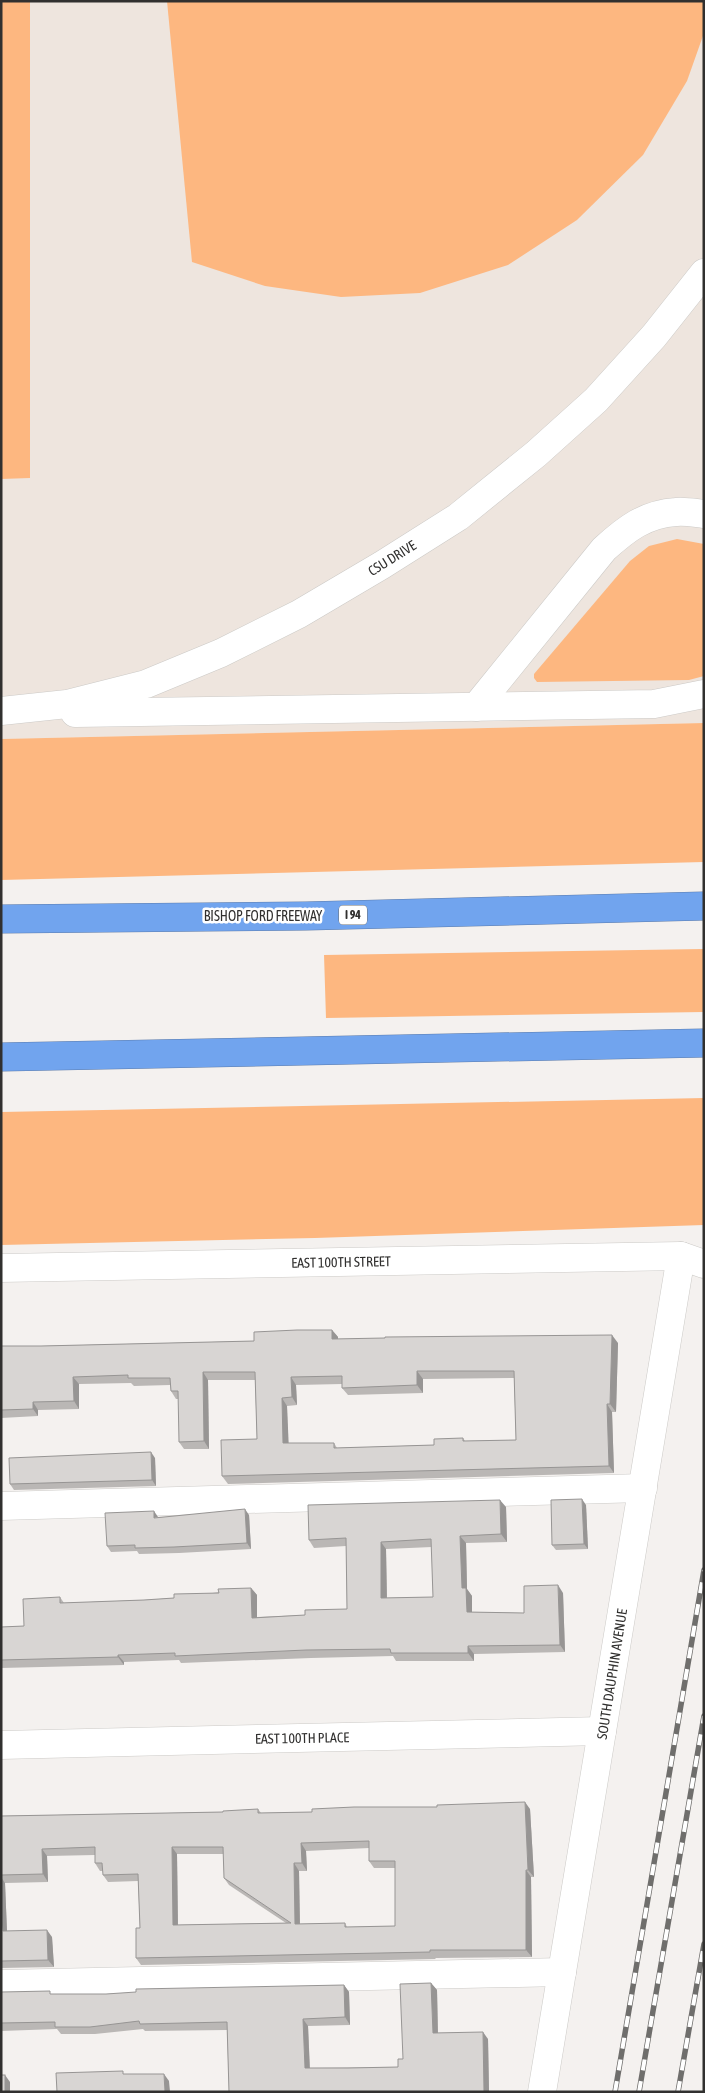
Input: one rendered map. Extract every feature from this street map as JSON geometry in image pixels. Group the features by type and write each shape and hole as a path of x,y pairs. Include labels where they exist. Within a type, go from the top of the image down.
{"highway":[{"name":"BISHOP FORD FREEWAY","path":"1,919 306,916 704,906"},
{"path":"1,1057 704,1043"},
{"path":"609,1045 704,1059"}],"street":[{"name":"CSU DRIVE","path":"1,713 67,704 146,684 221,653 299,614 391,559 458,517 536,454 596,400 654,336 704,273"},
{"path":"476,707 604,549 627,528 650,518 677,511 704,514"},
{"path":"1,713 654,704 704,694"},
{"name":"EAST 100TH STREET","path":"1,1268 696,1255"},
{"name":"SOUTH DAUPHIN AVENUE","path":"542,2092 643,1488 696,1255"},
{"path":"1,1506 643,1488"},
{"name":"EAST 100TH PLACE","path":"1,1745 602,1731"},
{"path":"1,1984 562,1972"}],"shaded area":[{"path":"1,1 704,1 704,723 1,739"},
{"path":"1,1 30,1 30,478 1,479"},
{"path":"167,1 704,1 704,33 687,81 643,155 577,220 508,265 420,293 341,297 265,286 192,262"},
{"path":"677,539 704,544 704,676 689,680 537,682 534,674 630,561 649,546"},
{"path":"704,723 704,862 1,880 1,739"},
{"path":"704,949 704,1012 326,1018 324,955"},
{"path":"704,1098 704,1225 315,1238 1,1245 1,1112"}],"building":[{"path":"332,1330 332,1339 612,1335 610,1404 607,1404 609,1466 222,1476 221,1440 257,1439 255,1372 203,1372 204,1441 179,1442 178,1391 171,1391 170,1378 128,1378 128,1375 73,1377 74,1401 33,1402 33,1409 1,1410 1,1346 254,1341 254,1332","holes":["417,1371 514,1371 516,1440 463,1441 463,1438 434,1439 434,1445 334,1448 334,1443 283,1443 282,1398 292,1397 291,1377 342,1376 342,1388 417,1385"]},
{"path":"151,1452 152,1480 10,1484 9,1458"},
{"path":"582,1499 584,1544 552,1545 551,1500"},
{"path":"500,1500 501,1534 460,1536 462,1588 466,1588 467,1612 524,1613 524,1586 558,1585 560,1645 468,1646 468,1653 391,1653 390,1649 306,1650 175,1656 175,1653 118,1655 118,1657 1,1660 1,1627 24,1626 23,1599 60,1597 60,1603 144,1600 174,1598 174,1594 219,1593 218,1589 251,1588 252,1618 305,1615 305,1610 347,1609 346,1538 309,1540 308,1505","holes":["431,1539 433,1597 381,1598 381,1542"]},
{"path":"245,1509 247,1543 135,1548 135,1545 107,1546 105,1513 154,1511 154,1518"},
{"path":"525,1802 528,1870 526,1870 526,1950 430,1950 430,1952 136,1958 136,1928 140,1928 138,1874 103,1875 102,1863 95,1863 95,1847 42,1849 43,1874 1,1875 1,1816 223,1812 258,1809 258,1813 312,1812 312,1809 437,1807 437,1805","holes":["369,1841 369,1861 395,1861 395,1926 345,1927 345,1923 295,1924 294,1863 302,1863 301,1843","172,1847 223,1847 224,1878 291,1923 173,1925"]},
{"path":"1,1903 3,1931 47,1930 48,1960 1,1961"},
{"path":"431,1983 433,2033 483,2032 484,2092 229,2092 227,2022 140,2024 139,2021 90,2027 55,2027 55,2022 1,2023 1,1992 50,1991 50,1994 106,1994 136,1992 136,1989 344,1985 345,2017 303,2019 305,2068 398,2067 398,2059 403,2059 400,1984"},
{"path":"123,2071 123,2074 164,2074 165,2092 57,2092 56,2073"},
{"path":"1,2075 5,2075 5,2092 1,2092"}],"railway":[{"path":"615,2092 704,1570"},
{"path":"639,2092 704,1716"},
{"path":"678,2092 704,1944"}]}
